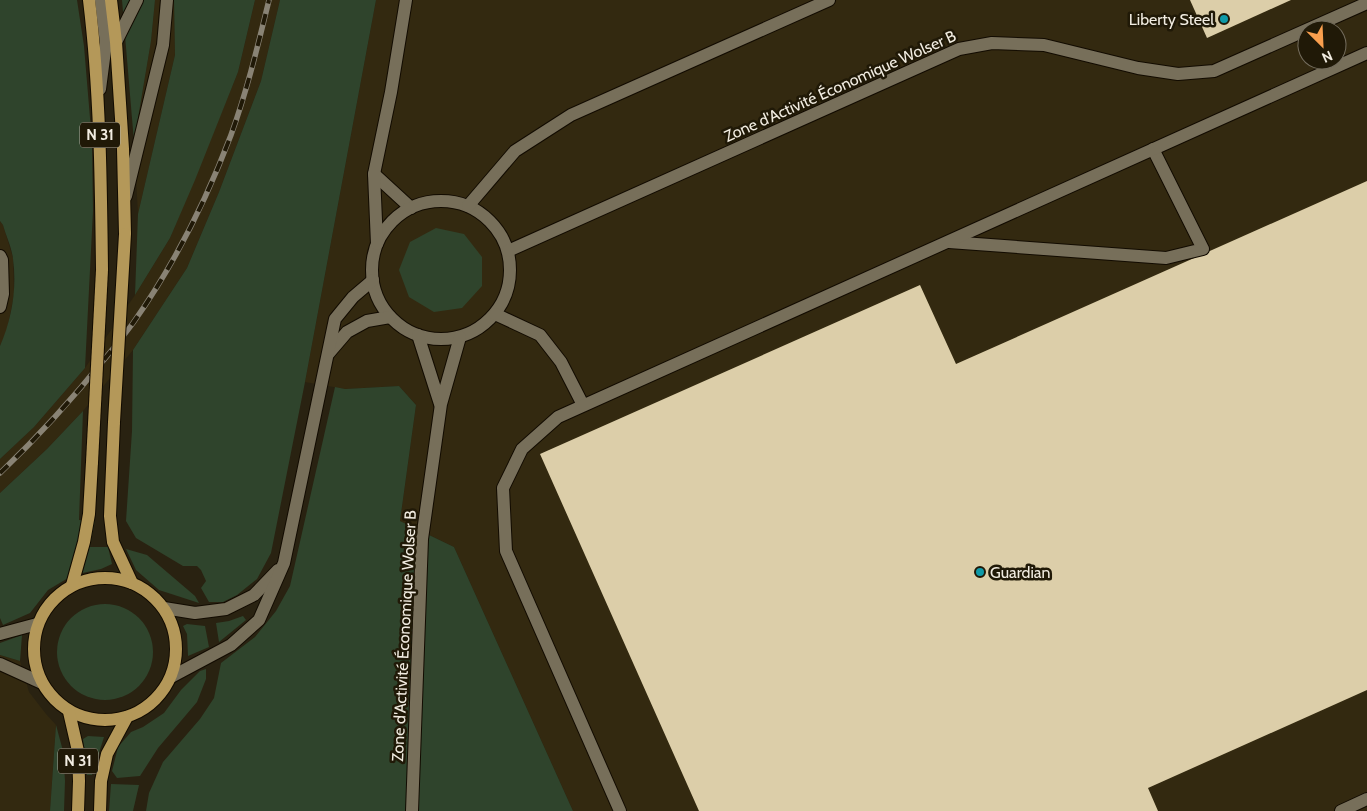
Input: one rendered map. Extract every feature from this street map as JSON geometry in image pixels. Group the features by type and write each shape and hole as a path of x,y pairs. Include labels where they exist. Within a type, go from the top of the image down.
{"main road":[{"name":"N 31","path":"72,585 84,542 89,514 102,270 101,145 95,44 89,0"},
{"name":"N 31","path":"112,0 123,149 125,234 110,516 113,542 132,583"},
{"path":"112,578 132,583 150,593 164,608 174,630 177,653 171,677 161,694 146,708 127,718 107,721 88,719 69,712 53,699 42,683 34,664 33,644 37,624 46,609 58,595 72,585 92,579 112,578"},
{"name":"N 31","path":"69,712 78,751 78,811"},
{"name":"N 31","path":"100,811 101,781 107,754 127,718"}],"lane":[{"path":"98,102 106,43 101,0"},
{"path":"116,42 137,0"},
{"path":"124,206 163,45 167,0"},
{"path":"377,244 374,174 391,92 406,0"},
{"path":"468,206 515,151 571,115 829,0"},
{"name":"Zone d'Activité Économique Wolser B","path":"508,251 959,49 992,43 1044,45 1138,68 1178,74 1214,71 1367,3"},
{"path":"620,811 506,551 503,488 522,449 558,417 583,405 1367,53"},
{"path":"947,242 1166,258 1203,249 1153,149"},
{"path":"374,174 411,208"},
{"path":"429,202 449,202 468,206 486,217 499,232 508,251 510,273 506,294 495,314 479,328 460,337 439,339 418,335 403,328 390,317 378,300 373,280 372,262 377,244 390,223 411,208 429,202"},
{"path":"0,256 2,260 2,294 0,307"},
{"path":"171,677 231,645 259,620 284,563 335,319 353,298 373,280"},
{"path":"495,314 540,334 561,362 583,405"},
{"path":"327,355 347,332 367,320 390,317"},
{"name":"Zone d'Activité Économique Wolser B","path":"418,335 441,404"},
{"name":"Zone d'Activité Économique Wolser B","path":"412,811 422,538 441,404 460,337"},
{"path":"164,608 195,613 226,609 254,595 284,563"},
{"path":"0,634 37,624"},
{"path":"0,664 42,683"},
{"path":"1341,811 1367,799"}],"shaded area":[{"path":"155,0 174,0 175,55 138,214 134,142 151,41"},
{"path":"255,0 280,0 261,81 219,192 187,268 133,350 83,411 47,449 0,493 0,459 34,427 85,368 135,295 170,238 238,72"},
{"path":"376,0 1367,0 1367,811 573,811 454,547 400,521 416,405 399,386 345,389 305,382"},
{"path":"0,221 3,225 13,258 14,294 7,331 0,346"},
{"path":"0,655 20,661 29,692 56,725 50,811 0,811"}],"green space":[{"path":"0,0 77,0 84,46 92,142 93,211 85,368 34,427 0,459 0,346 8,325 14,292 14,270 11,251 0,221"},
{"path":"122,0 155,0 151,41 134,142"},
{"path":"174,0 255,0 238,72 195,180 170,238 135,295 138,214 175,55"},
{"path":"280,0 376,0 305,382 271,553 257,579 237,595 223,602 209,602 201,588 206,581 197,566 183,566 136,538 126,521 132,431 133,350 187,268 219,192 261,81"},
{"path":"436,228 464,234 482,257 482,286 462,308 434,312 409,297 399,270 410,242"},
{"path":"399,386 416,405 400,521 454,547 573,811 146,811 149,793 163,762 200,719 214,698 221,663 255,637 276,611 290,586 335,387 345,389"},
{"path":"83,411 79,520 95,521 90,547 108,547 112,564 101,569 73,575 48,590 30,613 3,625 0,618 0,493 47,449"},
{"path":"126,549 147,555 195,596 199,603 159,590 136,570"},
{"path":"105,604 123,607 139,618 150,634 153,652 150,670 139,686 123,697 105,700 87,697 71,686 60,670 57,652 60,634 71,618 87,607"},
{"path":"243,616 246,620 219,642 216,623"},
{"path":"187,624 205,626 209,647 188,656 187,634 183,626"},
{"path":"22,635 20,661 0,655 0,643"},
{"path":"206,669 206,679 197,702 158,748 140,776 117,778 112,771 118,747 131,732 143,727 164,713 181,690 200,671"},
{"path":"56,725 63,751 64,811 50,811"},
{"path":"88,736 104,737 92,775 87,775 83,739"},
{"path":"111,784 139,785 133,811 109,811"}],"building":[{"name":"Liberty Steel","path":"1190,0 1291,0 1207,38"},
{"name":"Guardian","path":"1367,181 1367,690 1148,788 1158,811 699,811 540,454 920,285 956,364"}],"railway":[{"path":"0,473 56,416 117,344 162,278 200,208 231,135 247,85 269,0"}],"place":[{"name":"Liberty Steel","path":"1224,19"},
{"name":"Guardian","path":"980,572"}]}
